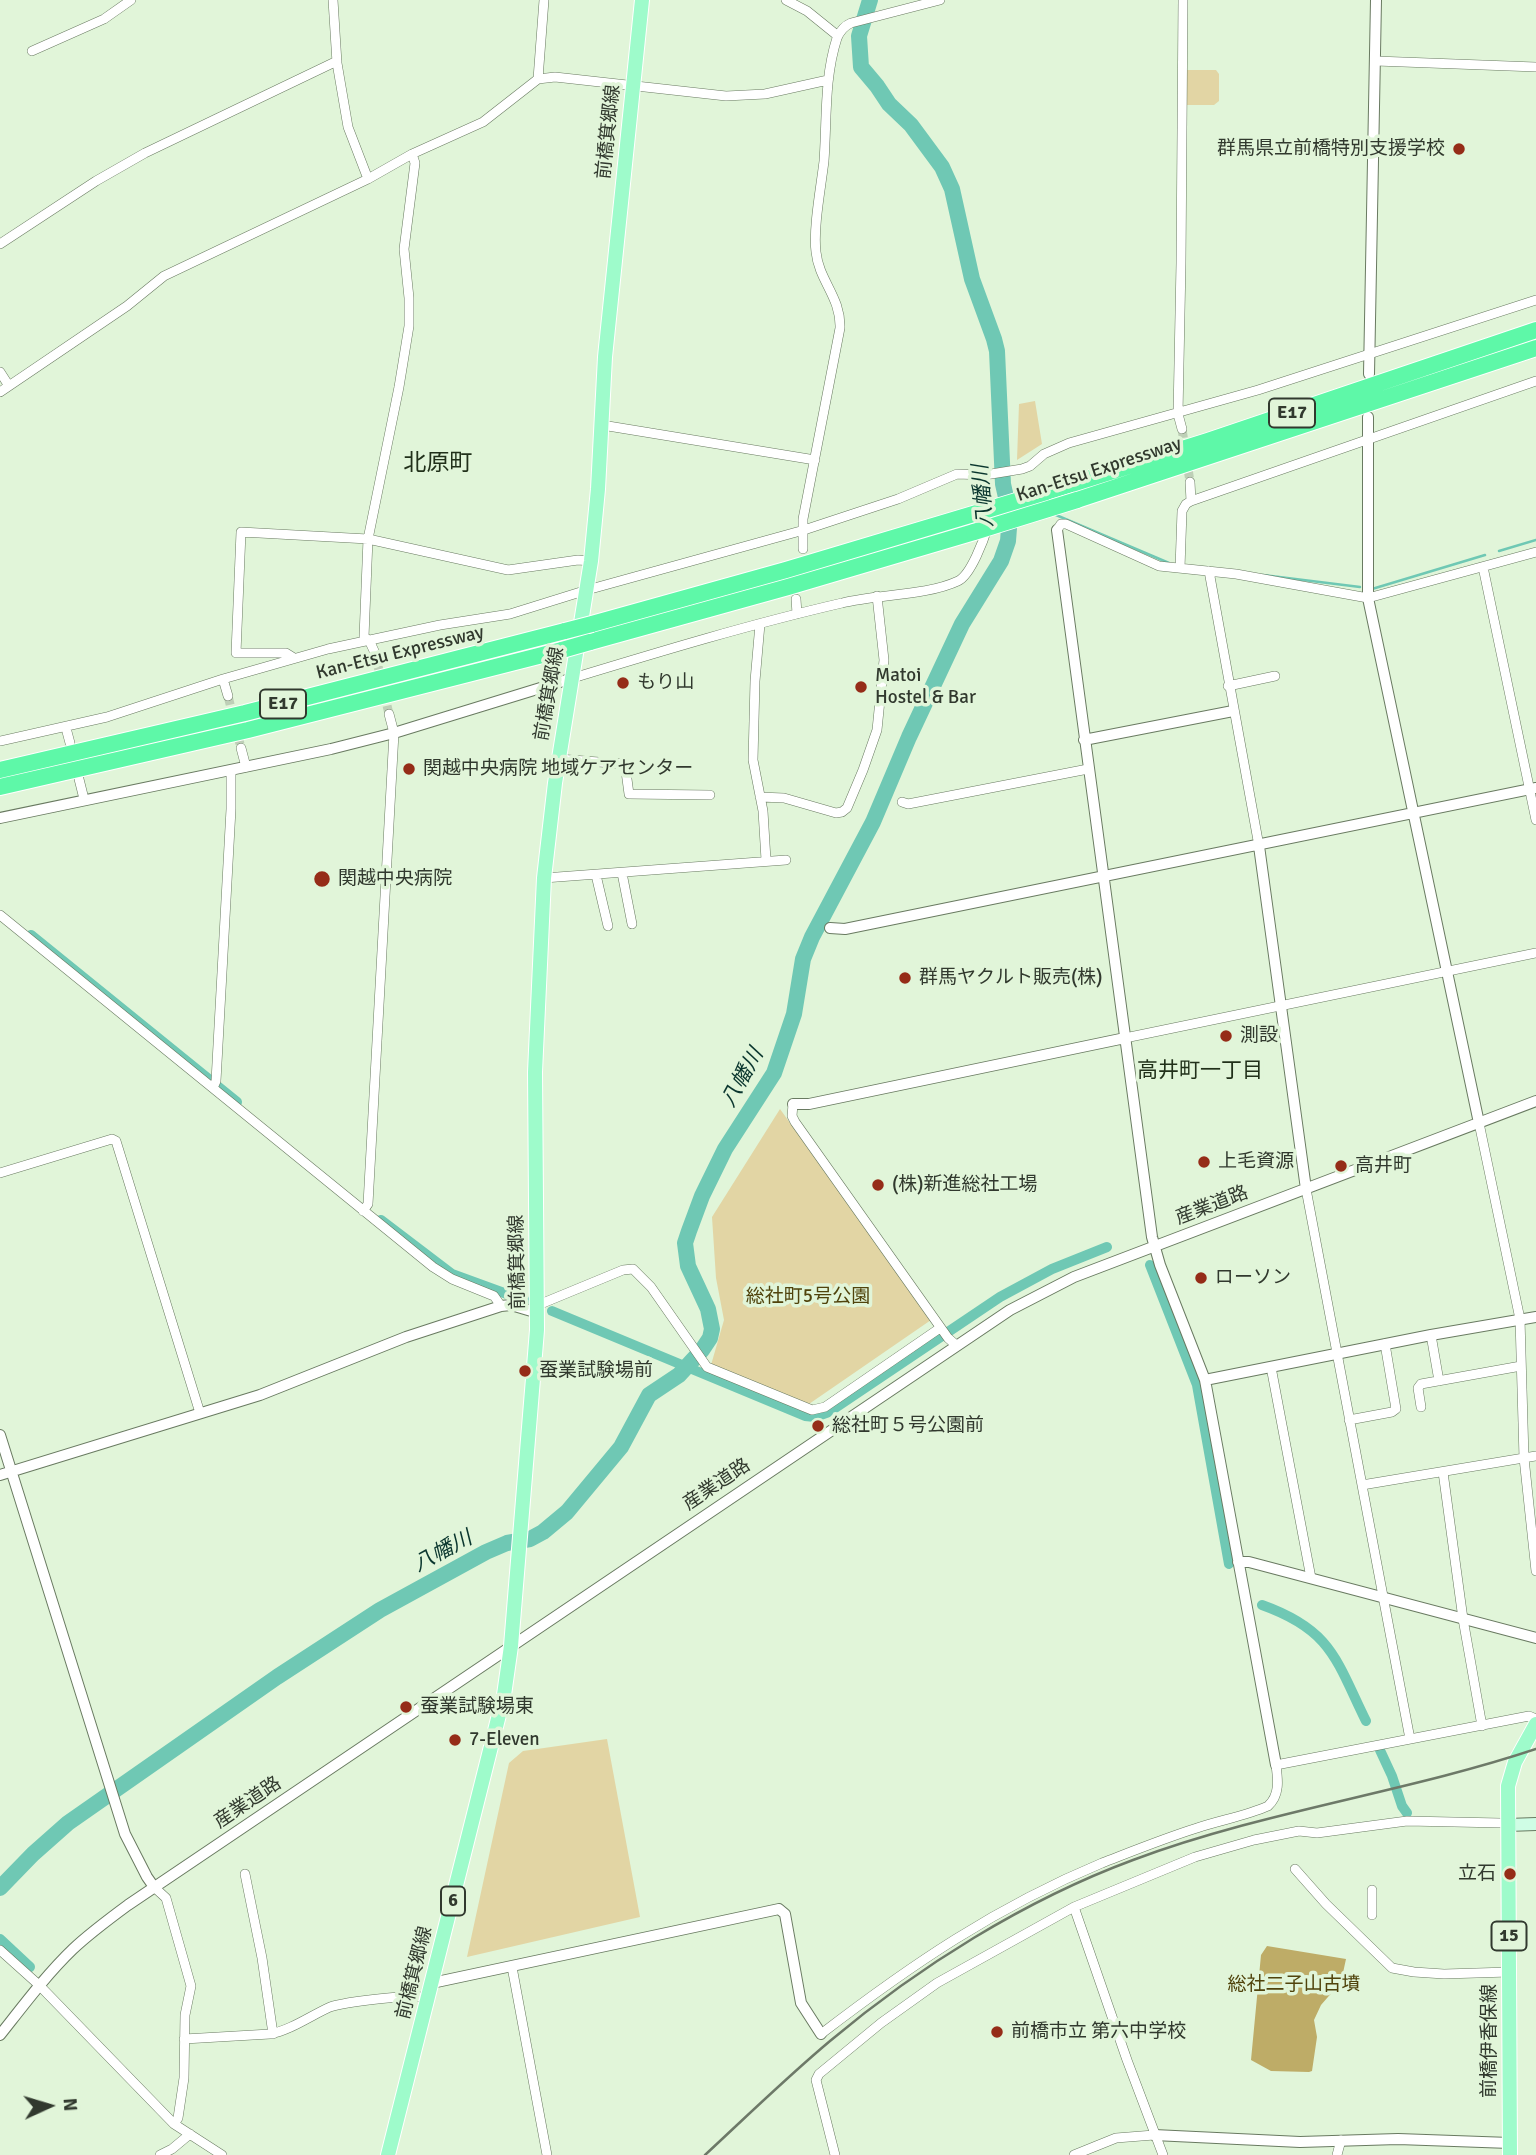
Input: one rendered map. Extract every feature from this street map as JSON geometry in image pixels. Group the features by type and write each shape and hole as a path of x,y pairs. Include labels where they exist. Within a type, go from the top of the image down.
{"highway":[{"name":"Kan-Etsu Expressway","path":"0,771 258,710 592,624 786,570 1260,424 1536,330"},
{"name":"Kan-Etsu Expressway","path":"0,787 248,730 562,650 788,587 1077,500 1536,348"}],"main road":[{"name":"前橋箕郷線","path":"388,2155 504,1695 511,1646 534,1389 538,1308 535,1072 544,878 549,825 591,561 605,357 642,0"},
{"name":"前橋伊香保線","path":"1510,2149 1509,1779 1536,1721"},
{"path":"1508,1825 1536,1824"}],"street":[{"path":"32,51 104,19 131,0"},
{"path":"333,0 337,61 348,127 368,179"},
{"path":"538,79 544,0"},
{"path":"786,0 807,11 838,36"},
{"path":"803,550 803,519 840,320 838,306 821,270 816,252 828,80 838,36 844,27 851,23 940,0"},
{"path":"1182,429 1178,414 1184,0"},
{"path":"1369,374 1377,0"},
{"path":"0,244 96,181 145,153 337,61"},
{"path":"1376,61 1536,67"},
{"path":"0,392 127,306 164,276 484,122 538,79 555,77 726,96 765,94 828,80"},
{"path":"375,653 369,640 364,637 368,539 400,387 409,326 404,249 415,163 412,155"},
{"path":"0,741 107,717 294,658 440,625 500,616 804,530 898,499 954,474 988,475 1026,468 1044,454 1069,443 1178,414 1536,300"},
{"path":"0,372 9,386"},
{"path":"1180,568 1182,511 1191,501 1536,381"},
{"path":"1368,417 1368,598 1520,1319 1524,1458 1536,1571"},
{"path":"601,425 815,460"},
{"path":"0,818 331,749 394,733 796,614 957,582 963,577 981,546 989,522 988,475"},
{"path":"1190,482 1191,501"},
{"path":"432,1983 779,1909 785,1914 801,2003 821,2034 925,1958 977,1924 1024,1898 1165,1839 1268,1806 1273,1801 1277,1791 1276,1765 1205,1380 1154,1246 1057,530 1060,524 1066,524 1159,566 1236,574 1368,598 1536,552"},
{"path":"294,658 286,653 236,653 241,532 368,539 509,569 578,560 591,561"},
{"path":"1483,567 1533,789 1536,820"},
{"path":"1209,571 1259,845 1306,1189 1410,1739"},
{"path":"760,797 784,798 836,813 847,808 877,730 884,660 877,596"},
{"path":"796,599 796,614"},
{"path":"761,624 755,681 753,752 766,860"},
{"path":"1228,686 1275,676"},
{"path":"223,679 228,696"},
{"path":"1084,740 1233,710"},
{"path":"363,1211 368,1204 394,733 389,714"},
{"path":"66,728 70,743"},
{"path":"241,748 246,767"},
{"path":"559,759 625,764 629,794 710,794"},
{"path":"902,802 908,804 1088,769"},
{"path":"213,1088 216,1081 231,771"},
{"path":"79,779 83,799"},
{"path":"830,928 845,929 1533,789"},
{"path":"544,878 786,860"},
{"path":"622,873 632,924"},
{"path":"596,875 608,926"},
{"path":"0,915 441,1273 461,1284 494,1296 501,1306"},
{"path":"956,1345 947,1338 795,1122 792,1116 793,1104 808,1104 1536,953"},
{"name":"産業道路","path":"0,2035 67,1954 154,1887 1010,1310 1074,1277 1536,1101"},
{"path":"0,1174 112,1139 116,1141 200,1413"},
{"path":"6,1474 270,1391 406,1337 501,1306 511,1304 538,1308 543,1303 624,1270 633,1269 651,1287 703,1363 711,1370 808,1409 825,1407 940,1328"},
{"path":"1205,1380 1536,1317"},
{"path":"1431,1335 1439,1381"},
{"path":"1349,1420 1396,1409 1385,1344"},
{"path":"1421,1407 1419,1386 1521,1366"},
{"path":"1271,1367 1311,1578"},
{"path":"0,1435 6,1474 130,1845 154,1887 166,1898 190,1977 191,1986 185,2015 184,2075 178,2118 174,2124"},
{"path":"1362,1485 1536,1456"},
{"path":"1443,1472 1463,1619 1482,1726"},
{"path":"1238,1562 1249,1562 1536,1638"},
{"path":"1276,1765 1529,1717 1536,1721"},
{"path":"835,2155 817,2077 881,2023 937,1983 1074,1907 1195,1857 1299,1830 1317,1833 1389,1822 1434,1820 1508,1825"},
{"path":"1295,1869 1326,1904 1392,1968 1444,1974 1509,1972"},
{"path":"245,1874 262,1958 273,2034"},
{"path":"1372,1890 1372,1915"},
{"path":"1074,1907 1163,2155"},
{"path":"0,1950 39,1985 174,2124 222,2155"},
{"path":"512,1967 547,2155"},
{"path":"184,2039 273,2034 338,2005 409,1996 429,1998"},
{"path":"160,2155 190,2134"},
{"path":"1074,2155 1116,2138 1154,2135 1300,2141 1426,2139 1510,2149"},
{"path":"1338,2155 1341,2140"}],"green space":[{"path":"1187,70 1216,70 1219,74 1219,101 1214,105 1187,105"},
{"path":"1035,401 1042,444 1017,460 1019,404"},
{"name":"総社町5号公園","path":"780,1109 931,1320 809,1404 711,1365 724,1320 716,1278 712,1217"},
{"path":"607,1739 640,1917 467,1957 509,1763 523,1751"},
{"name":"総社二子山古墳","path":"1267,1946 1346,1959 1341,1982 1321,2005 1314,2020 1317,2037 1312,2071 1271,2071 1251,2060 1261,1955"}],"waterway":[{"name":"八幡川","path":"0,1888 68,1823 277,1677 380,1610 486,1552 507,1543 530,1539 543,1532 567,1512 621,1447 649,1395 679,1375 710,1338 712,1329 708,1309 688,1266 685,1243 702,1196 725,1149 774,1073 794,1014 803,959 812,937 873,822 962,624 1001,561 1008,541 1010,515 1003,484 997,351 994,339 972,279 952,189 942,167 911,125 889,104 861,67 859,36 870,0"},
{"path":"1056,515 1169,563"},
{"path":"1499,551 1536,540"},
{"path":"1372,589 1485,555"},
{"path":"1263,575 1360,587"},
{"path":"31,935 237,1102"},
{"path":"381,1220 452,1274 526,1301"},
{"path":"552,1311 805,1416 815,1417 829,1412 1000,1297 1052,1269 1107,1247"},
{"path":"1150,1265 1197,1385 1229,1564"},
{"path":"1262,1605 1304,1625 1318,1637 1338,1664 1366,1721"},
{"path":"1379,1748 1407,1813"},
{"path":"0,1939 30,1967"}],"tunnel":[{"path":"1182,429 1190,482"},
{"path":"375,653 389,714"},
{"path":"228,696 241,748"}],"railway":[{"path":"705,2155 830,2041 899,1987 974,1938 1052,1895 1133,1860 1183,1843 1283,1815 1436,1778 1536,1749"}],"place":[{"name":"群馬県立前橋特別支援学校","path":"1459,149"},
{"name":"もり山","path":"623,683"},
{"name":"Matoi Hostel & Bar","path":"861,687"},
{"name":"関越中央病院 地域ケアセンター","path":"409,769"},
{"name":"関越中央病院","path":"322,879"},
{"name":"群馬ヤクルト販売(株)","path":"905,978"},
{"name":"測設","path":"1226,1036"},
{"name":"上毛資源","path":"1204,1162"},
{"name":"高井町","path":"1341,1166"},
{"name":"(株)新進総社工場","path":"878,1185"},
{"name":"ローソン","path":"1201,1278"},
{"name":"蚕業試験場前","path":"525,1371"},
{"name":"総社町５号公園前","path":"818,1426"},
{"name":"蚕業試験場東","path":"406,1707"},
{"name":"7-Eleven","path":"455,1740"},
{"name":"立石","path":"1510,1874"},
{"name":"前橋市立 第六中学校","path":"997,2032"}],"district":[{"name":"北原町","path":"438,464"},
{"name":"高井町一丁目","path":"1200,1071"}]}
